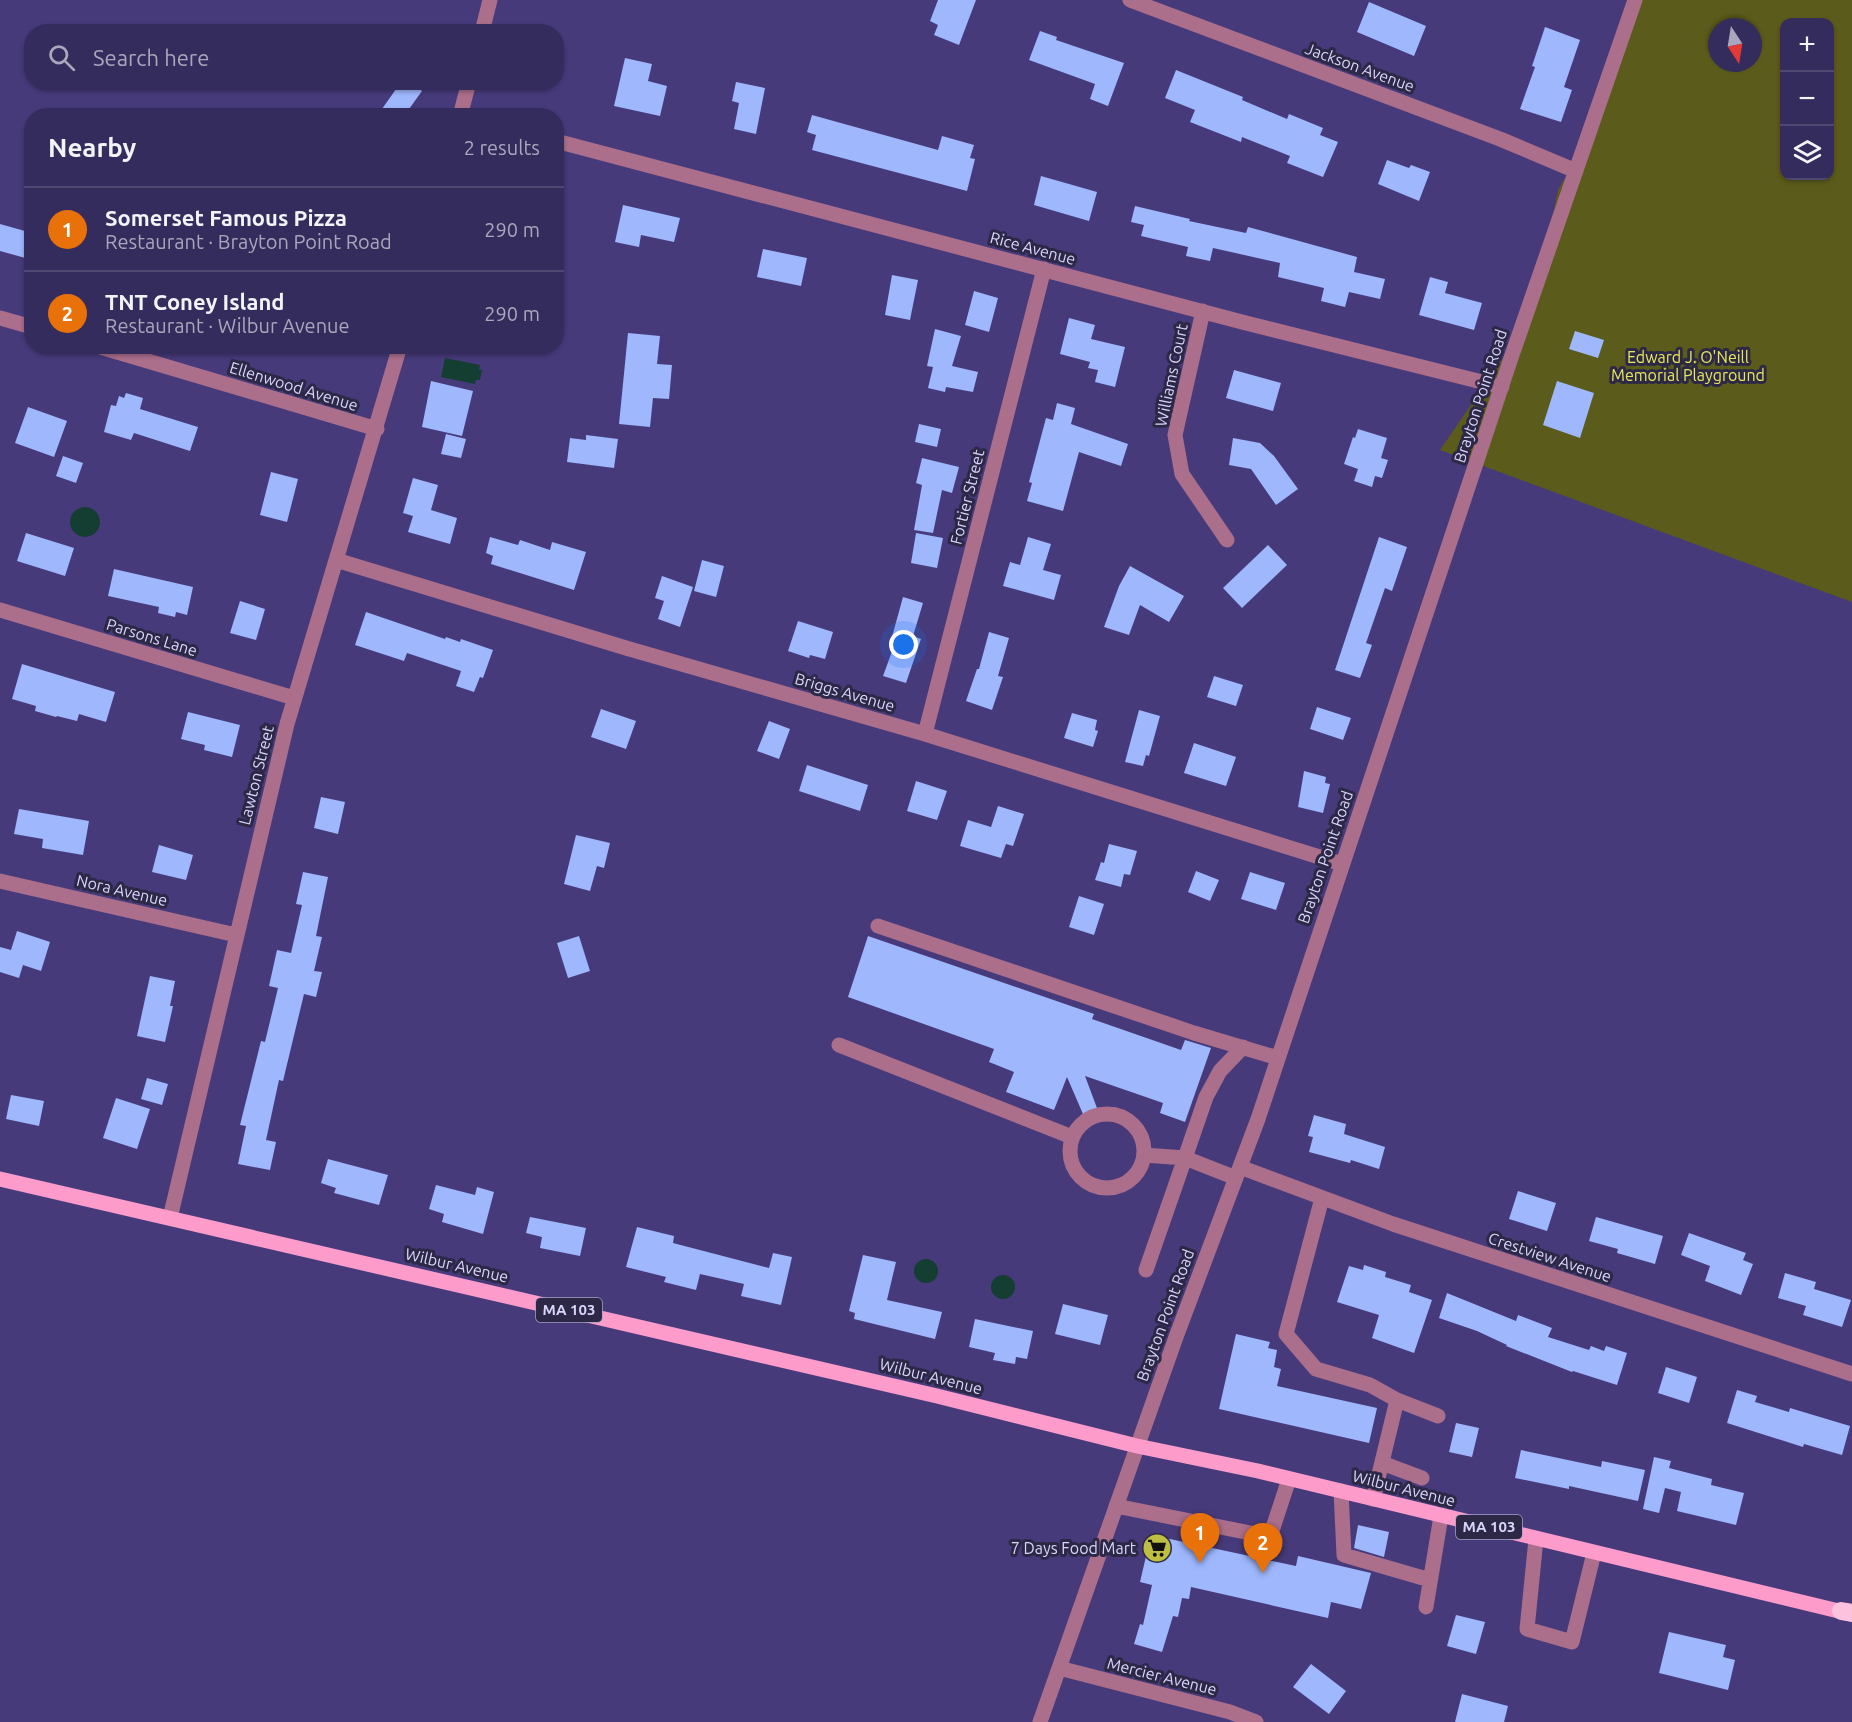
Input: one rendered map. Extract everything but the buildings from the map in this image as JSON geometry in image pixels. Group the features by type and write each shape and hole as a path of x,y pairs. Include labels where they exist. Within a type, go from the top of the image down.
{"main road":[{"name":"Wilbur Avenue","path":"0,1179 937,1396 1137,1446 1341,1491 1848,1613"}],"street":[{"path":"484,24 490,0"},
{"name":"Jackson Avenue","path":"1130,0 1500,139 1576,171"},
{"name":"Brayton Point Road","path":"1040,1722 1137,1446 1278,1058 1502,387 1635,0"},
{"path":"462,108 467,90"},
{"name":"Rice Avenue","path":"564,143 1044,270 1502,387"},
{"name":"Fortier Street","path":"924,734 1044,270"},
{"name":"Williams Court","path":"1203,311 1175,435 1182,474 1227,540"},
{"path":"0,318 24,325"},
{"name":"Ellenwood Avenue","path":"124,354 376,429"},
{"name":"Lawton Street","path":"170,1218 294,698 398,354"},
{"name":"Briggs Avenue","path":"336,560 626,648 924,734 1342,864"},
{"name":"Parsons Lane","path":"0,610 294,698"},
{"name":"Nora Avenue","path":"0,881 236,935"},
{"path":"878,926 1194,1033 1278,1058"},
{"path":"839,1045 1072,1137"},
{"path":"1146,1270 1206,1097 1220,1071 1243,1047"},
{"path":"1116,1115 1134,1126 1141,1134 1144,1155 1136,1175 1129,1182 1119,1187 1098,1188 1088,1184 1073,1168 1070,1147 1072,1137 1086,1120 1095,1116 1116,1115"},
{"name":"Crestview Avenue","path":"1144,1155 1185,1158 1238,1172 1852,1374"},
{"path":"1322,1198 1286,1334 1316,1369 1370,1384 1397,1400 1438,1416"},
{"path":"1373,1499 1397,1400"},
{"path":"1382,1463 1422,1478"},
{"path":"1116,1506 1270,1537 1289,1479"},
{"path":"1341,1491 1344,1554 1430,1580"},
{"path":"1426,1607 1441,1515"},
{"path":"1536,1539 1527,1629 1572,1642 1594,1553"},
{"name":"Mercier Avenue","path":"1059,1668 1230,1712 1256,1722"}],"green space":[{"name":"Edward J. O'Neill Memorial Playground","path":"1631,0 1852,0 1852,602 1440,450 1532,316 1558,190 1598,121"}],"shaded area":[{"path":"445,358 480,365 479,370 482,370 480,380 476,380 475,384 441,377"},
{"path":"85,507 96,511 100,522 96,533 85,537 74,533 70,522 74,511"},
{"path":"926,1259 931,1260 937,1266 937,1276 931,1282 926,1283 921,1282 915,1276 914,1271 915,1266 921,1260"},
{"path":"1003,1275 1012,1278 1015,1287 1012,1296 1003,1299 994,1296 991,1287 994,1278"}],"place":[{"name":"7 Days Food Mart","path":"1157,1548"},
{"name":"Somerset Famous Pizza","path":"1200,1563"},
{"name":"TNT Coney Island","path":"1263,1573"}]}
